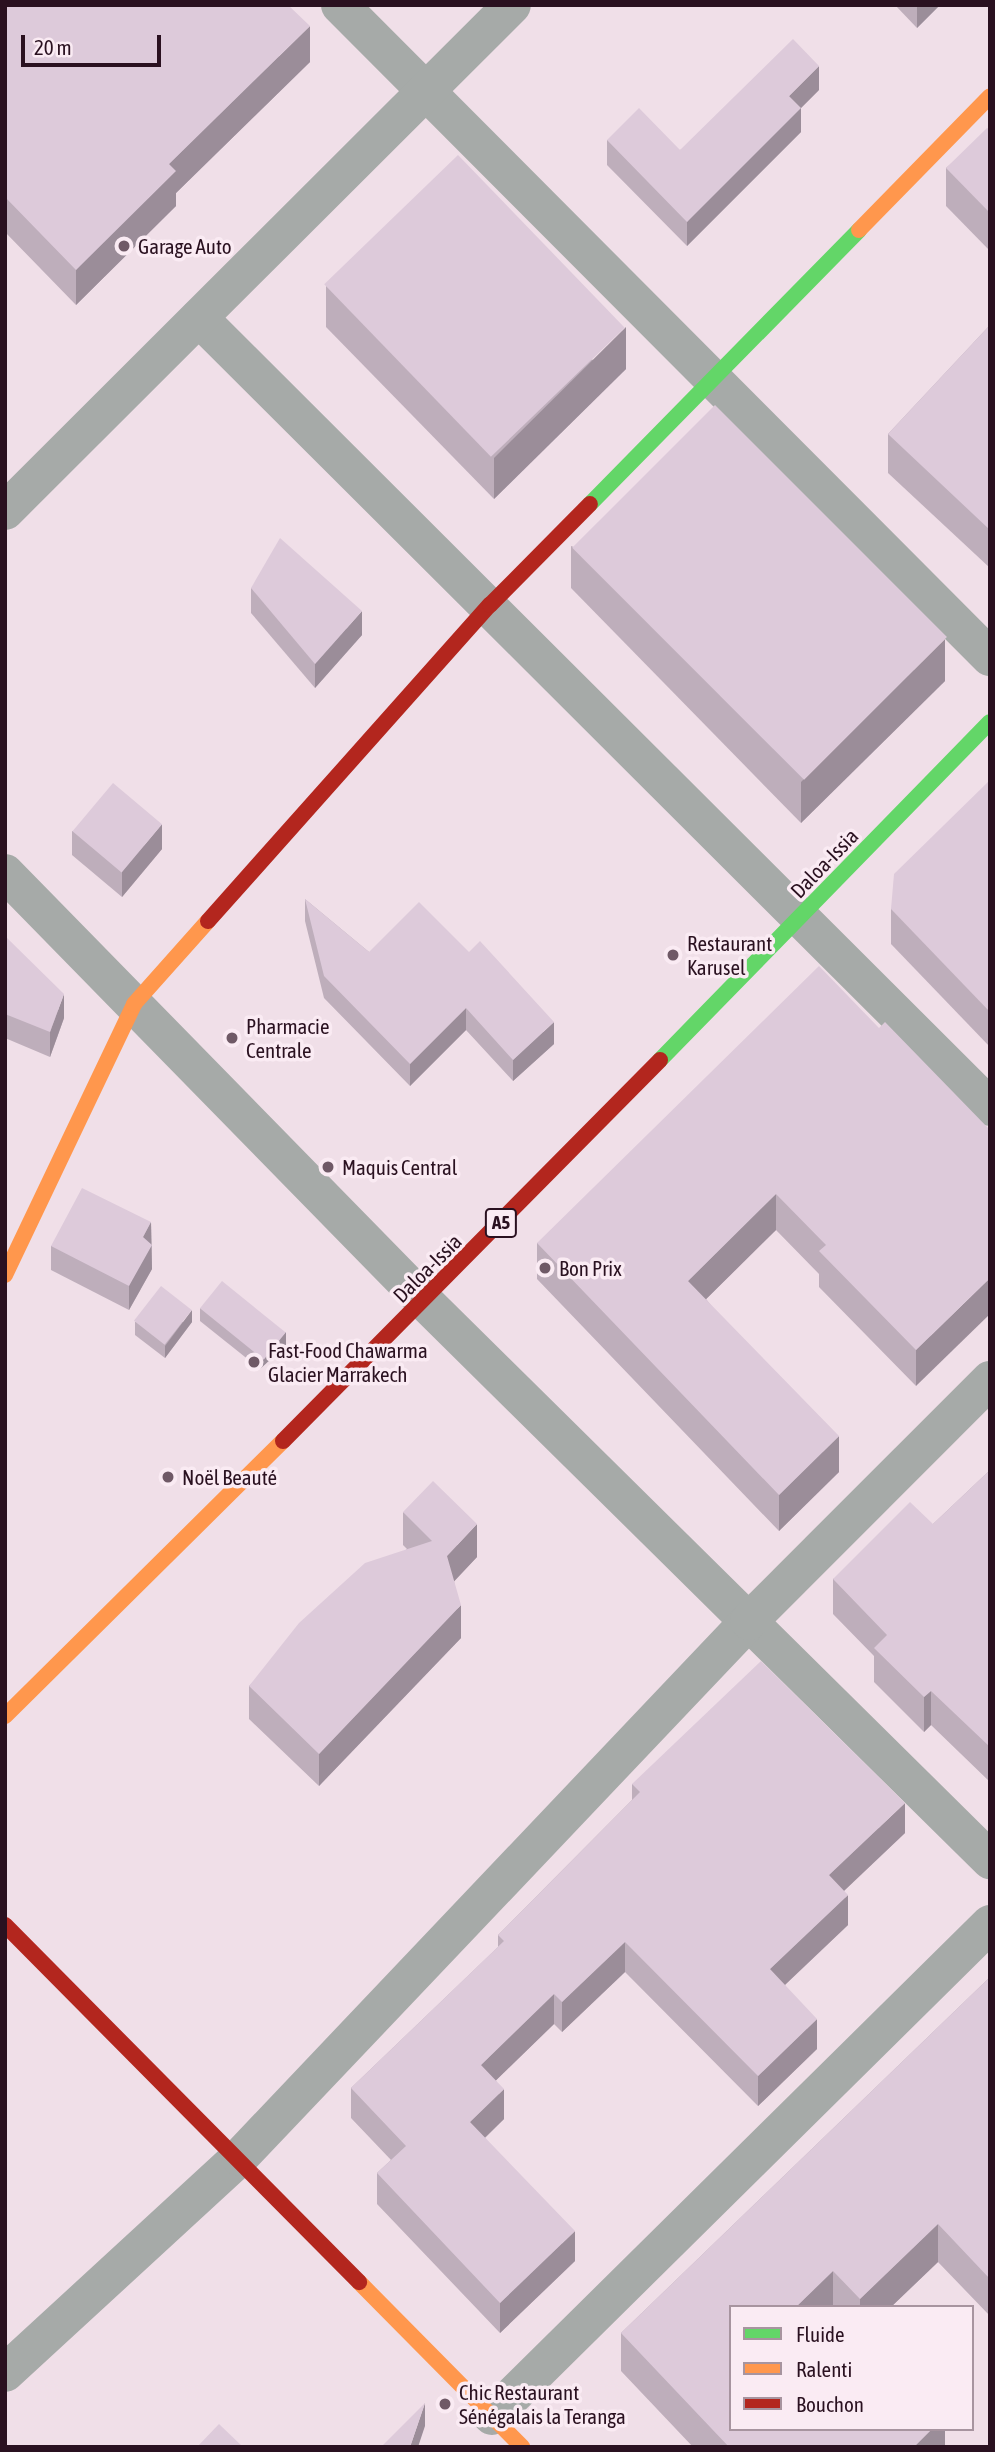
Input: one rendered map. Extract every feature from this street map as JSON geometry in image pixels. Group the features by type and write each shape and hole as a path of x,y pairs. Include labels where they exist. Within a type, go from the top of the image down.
{"street":[{"path":"340,5 990,657"},
{"path":"5,511 512,5"},
{"path":"5,1275 134,1004 490,606 709,377 990,96"},
{"path":"199,318 990,1107"},
{"name":"Daloa-Issia","path":"5,1716 424,1301 990,722"},
{"path":"5,873 424,1301 990,1860"},
{"path":"5,2372 240,2157 748,1621 990,1380"},
{"path":"492,2416 990,1924"},
{"path":"5,1925 240,2157 522,2447"}],"building":[{"path":"5,5 288,5 310,26 169,164 176,171 76,270 5,197"},
{"path":"793,39 819,66 789,96 801,108 687,222 607,140 639,108 680,150"},
{"path":"987,128 990,130 990,213 946,168"},
{"path":"458,155 625,328 491,457 324,284"},
{"path":"990,325 990,530 888,434"},
{"path":"715,405 947,637 804,780 572,548"},
{"path":"280,538 362,611 315,664 251,588"},
{"path":"990,780 990,1012 891,909 894,874"},
{"path":"113,783 162,824 122,872 73,831"},
{"path":"305,899 369,952 419,902 469,952 480,941 554,1022 513,1060 466,1008 410,1064 324,976"},
{"path":"5,936 64,994 50,1032 5,1014"},
{"path":"819,966 879,1028 885,1022 990,1130 990,1278 916,1350 819,1251 826,1245 776,1194 688,1281 839,1436 779,1495 537,1243"},
{"path":"82,1188 151,1222 143,1237 152,1245 129,1286 51,1246"},
{"path":"222,1281 286,1333 264,1360 200,1308"},
{"path":"161,1286 192,1310 165,1345 134,1321"},
{"path":"990,1470 990,1747 931,1691 924,1697 874,1648 887,1635 833,1579 910,1502 933,1524"},
{"path":"433,1481 477,1524 447,1556 461,1605 319,1754 249,1686 299,1623 365,1563 432,1541 403,1512"},
{"path":"761,1661 905,1803 829,1875 848,1895 770,1969 817,2019 758,2076 625,1942 562,2002 554,1994 481,2065 504,2089 470,2122 575,2231 500,2303 377,2173 406,2146 351,2088 504,1941 498,1935 640,1792 632,1784"},
{"path":"990,1977 990,2279 938,2224 860,2299 833,2271 798,2305 729,2305 729,2431 930,2431 914,2447 729,2447 621,2333"},
{"path":"425,2403 410,2447 381,2447"},
{"path":"219,2424 243,2447 197,2447"}],"traffic: fast":[{"path":"590,504 859,230"},
{"path":"660,1060 990,722"}],"traffic: slow":[{"path":"859,230 990,96"},
{"path":"5,1275 134,1004 208,921"},
{"path":"5,1716 283,1441"},
{"path":"359,2282 522,2447"}],"traffic: jam":[{"path":"208,921 490,605 590,504"},
{"path":"283,1441 660,1060"},
{"path":"5,1925 359,2282"}],"place":[{"name":"Garage Auto","path":"124,246"},
{"name":"Restaurant Karusel","path":"673,955"},
{"name":"Pharmacie Centrale","path":"232,1038"},
{"name":"Maquis Central","path":"328,1167"},
{"name":"Bon Prix","path":"545,1268"},
{"name":"Fast-Food Chawarma Glacier Marrakech","path":"254,1362"},
{"name":"Noël Beauté","path":"168,1477"},
{"name":"Chic Restaurant Sénégalais la Teranga","path":"445,2404"}]}
